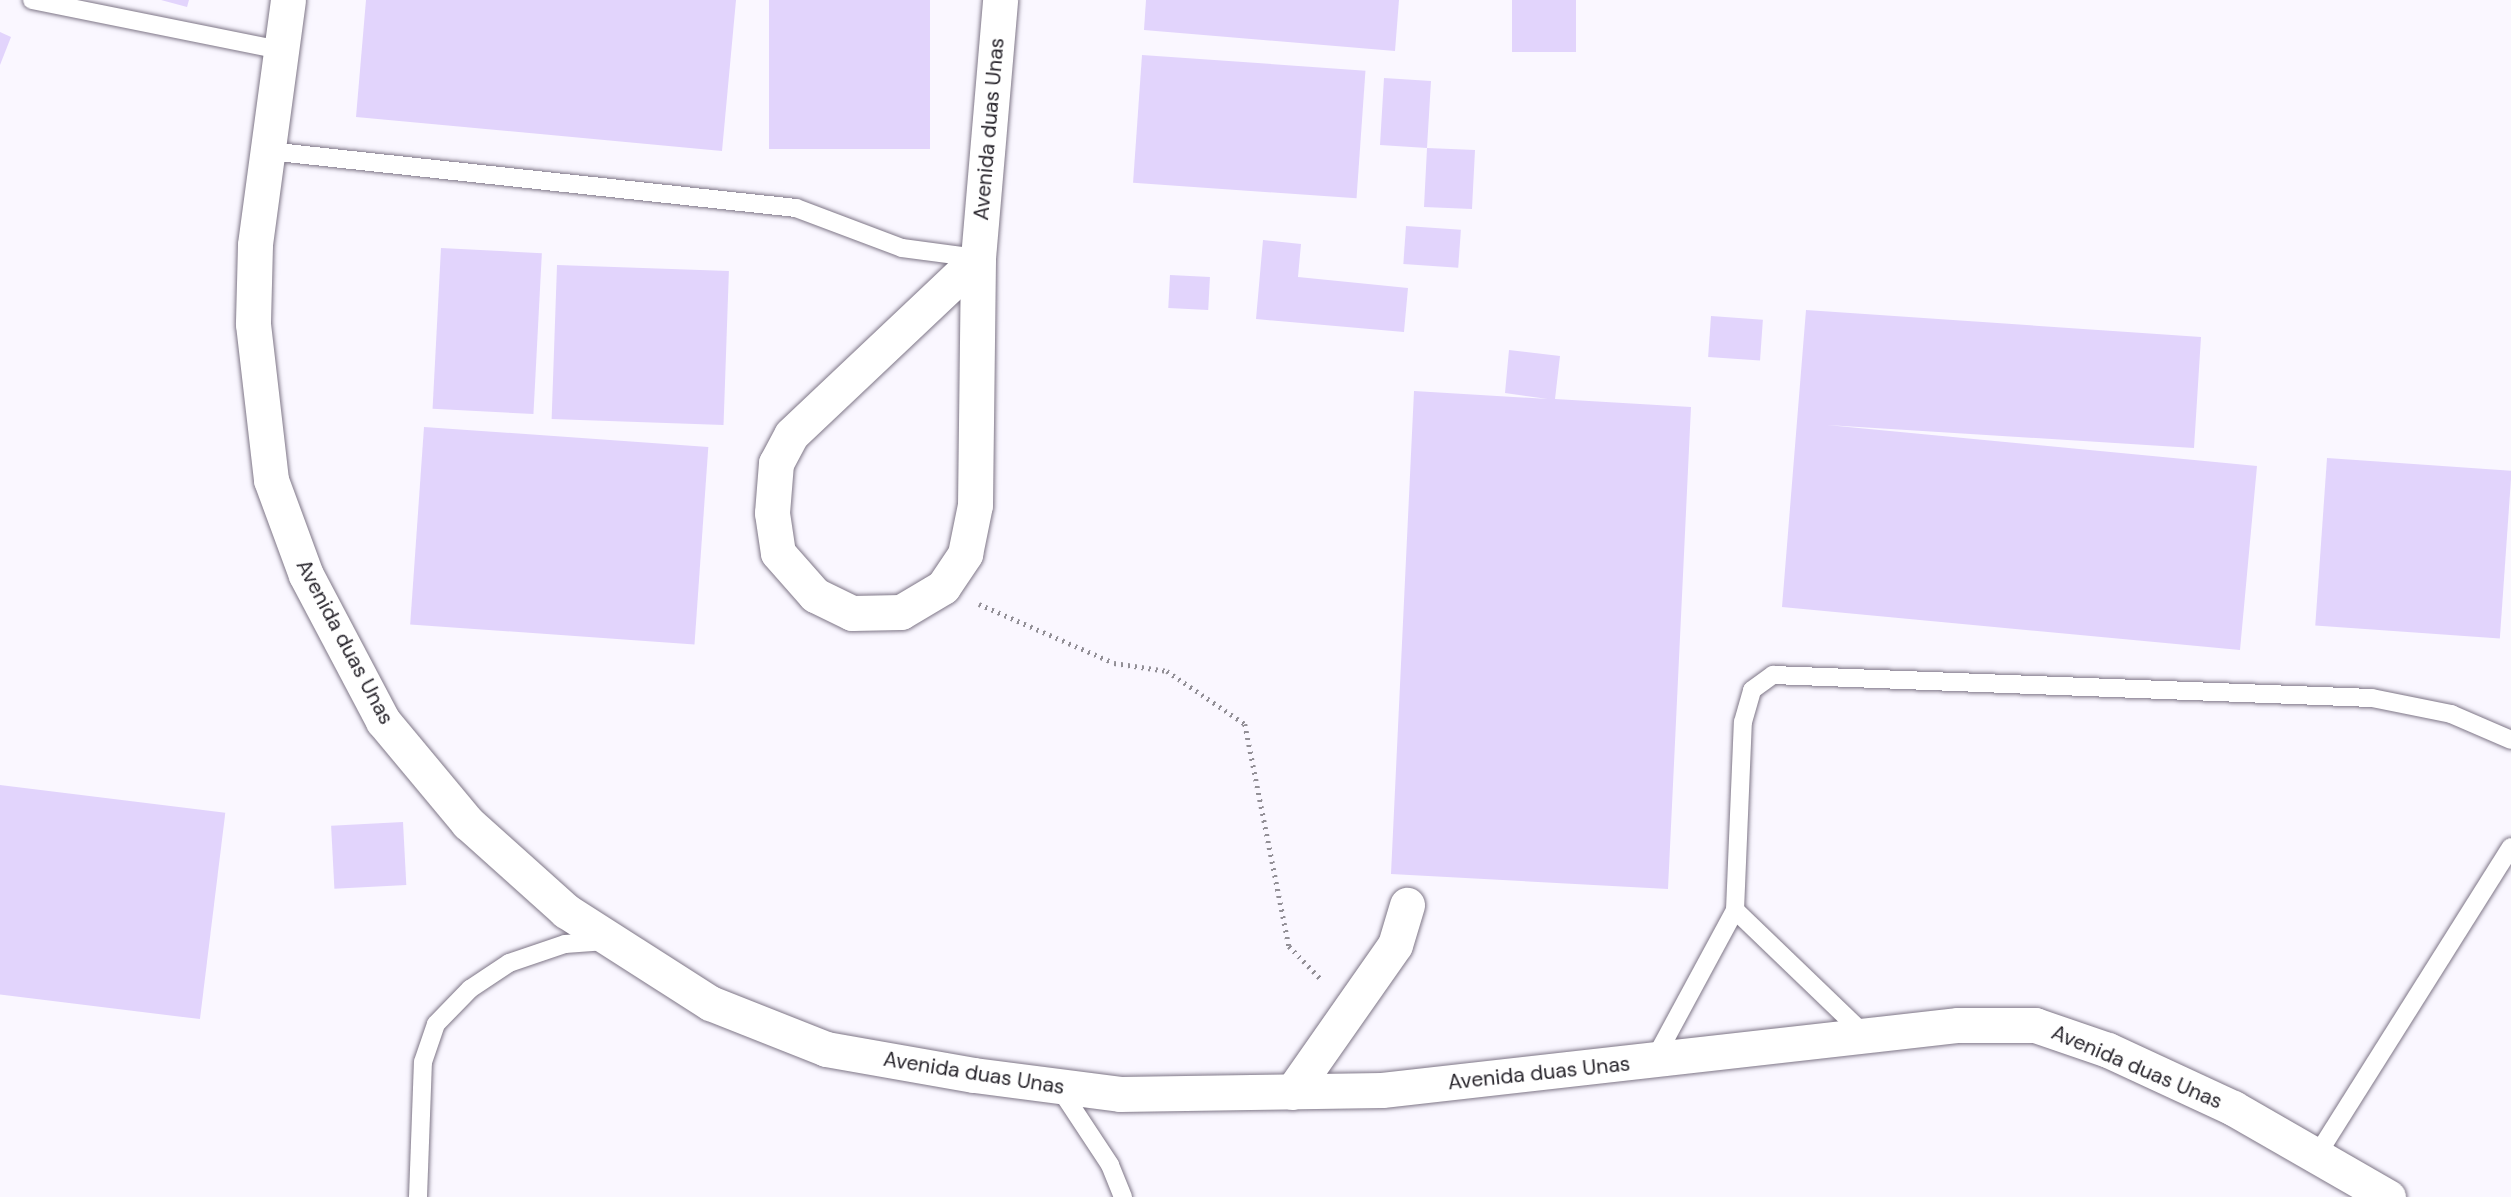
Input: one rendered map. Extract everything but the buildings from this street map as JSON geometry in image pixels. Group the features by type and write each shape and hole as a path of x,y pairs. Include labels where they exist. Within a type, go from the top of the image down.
{"street":[{"name":"Avenida duas Unas","path":"288,0 256,245 253,324 271,480 306,575 383,721 460,813 566,911 710,1003 826,1049 1120,1094 1382,1090 1958,1026 2035,1025 2108,1050 2233,1108 2388,1197"},
{"name":"Avenida duas Unas","path":"943,587 965,554 975,505 978,258 1000,0"},
{"path":"943,587 901,612 852,613 815,595 778,554 772,513 776,463 791,435 978,258"},
{"path":"1292,1091 1395,945 1407,905"}],"lane":[{"path":"32,0 280,50"},
{"path":"268,151 796,208 902,248 978,258"},
{"path":"1654,1060 1735,910 1744,722 1752,690 1773,675 2382,699 2451,714 2511,740"},
{"path":"2317,1155 2511,847"},
{"path":"1735,910 1868,1038"},
{"path":"418,1197 423,1062 436,1024 470,989 509,963 565,944 614,941"},
{"path":"1058,1086 1111,1165 1122,1197"}],"path":[{"path":"943,587 1114,663 1167,671 1245,724 1289,946 1352,1009"}]}
